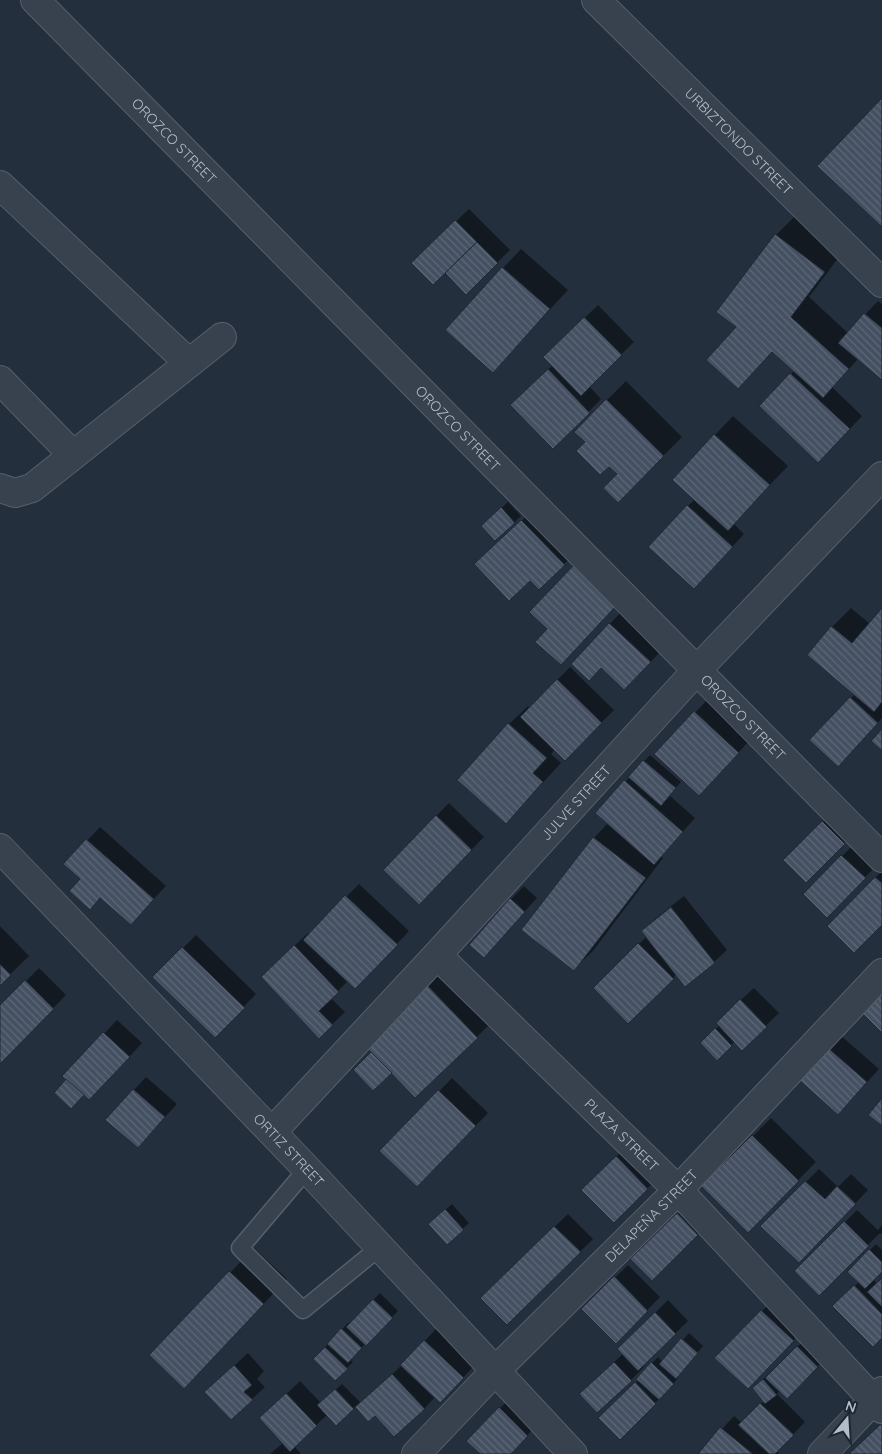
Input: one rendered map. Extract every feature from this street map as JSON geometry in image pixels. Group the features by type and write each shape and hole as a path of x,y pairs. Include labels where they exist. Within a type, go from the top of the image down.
{"street":[{"name":"OROZCO STREET","path":"35,0 882,858"},
{"name":"URBIZTONDO STREET","path":"596,0 882,283"},
{"path":"0,185 189,363"},
{"path":"0,488 15,492 32,488 222,337"},
{"path":"0,380 73,455"},
{"name":"JULVE STREET","path":"272,1132 437,955 696,671 882,476"},
{"name":"ORTIZ STREET","path":"0,848 307,1169 573,1454"},
{"name":"PLAZA STREET","path":"437,955 678,1190 879,1400"},
{"name":"DELAPEÑA STREET","path":"416,1454 496,1370 678,1190 882,973"},
{"path":"822,1454 879,1400"}],"lane":[{"path":"307,1169 240,1248 303,1310 380,1247"}],"building":[{"path":"882,98 882,227 817,166"},
{"path":"455,220 477,242 433,285 411,263"},
{"path":"775,234 825,272 791,317 849,369 823,398 772,352 738,389 706,360 736,327 716,312"},
{"path":"477,242 498,263 466,295 445,273"},
{"path":"502,267 550,309 493,373 445,330"},
{"path":"864,313 882,328 882,380 838,343"},
{"path":"584,317 622,355 581,396 543,357"},
{"path":"548,369 590,413 553,449 510,405"},
{"path":"790,373 850,429 818,463 759,406"},
{"path":"606,399 664,456 618,503 603,488 617,474 609,467 600,475 576,451 585,442 574,432"},
{"path":"714,434 770,485 728,531 672,480"},
{"path":"687,505 733,547 694,589 648,547"},
{"path":"501,507 515,523 495,541 481,526"},
{"path":"521,520 565,565 539,590 530,581 509,601 474,564"},
{"path":"573,566 616,606 561,665 535,642 547,629 529,612"},
{"path":"882,608 882,702 874,712 807,655 831,626 852,643"},
{"path":"609,623 651,662 624,690 601,668 589,681 571,664"},
{"path":"557,679 602,723 565,761 520,717"},
{"path":"850,697 878,723 838,767 809,740"},
{"path":"694,711 739,753 699,796 654,754"},
{"path":"508,723 547,758 533,773 543,782 506,824 457,780"},
{"path":"882,729 882,751 871,741"},
{"path":"643,760 676,788 661,806 628,777"},
{"path":"624,780 683,832 654,865 595,813"},
{"path":"436,815 472,850 419,905 383,870"},
{"path":"822,821 845,844 806,883 783,860"},
{"path":"593,837 646,878 574,971 521,930"},
{"path":"86,839 154,899 131,925 100,898 90,910 69,891 80,879 63,864"},
{"path":"841,855 866,878 827,918 803,894"},
{"path":"875,877 882,883 882,925 854,953 827,926"},
{"path":"345,895 398,945 355,989 303,940"},
{"path":"510,898 525,912 484,958 469,945"},
{"path":"671,907 715,963 685,987 641,931"},
{"path":"638,943 674,979 628,1024 593,988"},
{"path":"294,945 339,992 319,1011 333,1025 319,1039 261,977"},
{"path":"182,947 245,1008 215,1038 152,977"},
{"path":"0,964 11,975 0,986"},
{"path":"882,979 882,1033 855,1006"},
{"path":"25,980 54,1009 0,1064 0,1005"},
{"path":"426,984 478,1038 415,1098 363,1044"},
{"path":"740,999 767,1027 742,1051 716,1023"},
{"path":"715,1028 732,1046 717,1061 700,1043"},
{"path":"103,1032 130,1057 89,1100 62,1076"},
{"path":"826,1046 867,1082 838,1115 797,1078"},
{"path":"371,1052 392,1073 373,1091 353,1070"},
{"path":"66,1079 84,1095 71,1109 54,1093"},
{"path":"133,1089 165,1117 138,1148 105,1120"},
{"path":"438,1090 476,1126 417,1187 379,1151"},
{"path":"882,1098 882,1126 868,1115"},
{"path":"752,1135 799,1181 748,1233 701,1186"},
{"path":"616,1156 648,1189 614,1223 581,1190"},
{"path":"805,1181 825,1199 837,1186 856,1204 799,1263 760,1226"},
{"path":"445,1209 464,1230 447,1245 428,1224"},
{"path":"677,1213 698,1235 652,1281 630,1259"},
{"path":"844,1221 869,1246 819,1296 794,1271"},
{"path":"554,1226 581,1252 507,1325 480,1298"},
{"path":"869,1249 882,1262 882,1272 865,1289 847,1272"},
{"path":"229,1271 264,1304 184,1389 149,1355"},
{"path":"614,1276 648,1311 616,1344 581,1309"},
{"path":"882,1278 882,1307 867,1292"},
{"path":"854,1285 882,1314 882,1338 873,1347 832,1306"},
{"path":"373,1299 393,1318 366,1346 346,1327"},
{"path":"761,1310 794,1341 748,1389 714,1358"},
{"path":"655,1312 676,1334 638,1371 617,1349"},
{"path":"341,1328 362,1348 348,1363 327,1344"},
{"path":"681,1338 698,1353 676,1379 659,1364"},
{"path":"424,1340 464,1378 440,1403 400,1365"},
{"path":"797,1346 818,1367 787,1399 765,1378"},
{"path":"325,1347 348,1369 335,1381 313,1359"},
{"path":"614,1362 632,1381 597,1413 579,1394"},
{"path":"651,1362 674,1384 659,1400 636,1379"},
{"path":"234,1365 252,1385 244,1392 253,1400 231,1420 204,1392"},
{"path":"392,1374 425,1409 394,1437 375,1416 368,1422 355,1407"},
{"path":"763,1379 777,1395 765,1404 752,1388"},
{"path":"635,1382 656,1404 620,1440 598,1418"},
{"path":"335,1389 354,1409 336,1426 317,1405"},
{"path":"286,1393 317,1426 290,1452 259,1418"},
{"path":"760,1403 794,1435 775,1454 769,1454 738,1425"},
{"path":"499,1407 528,1436 511,1454 480,1454 466,1441"},
{"path":"882,1423 882,1454 850,1453"},
{"path":"720,1427 753,1454 698,1454"}]}
